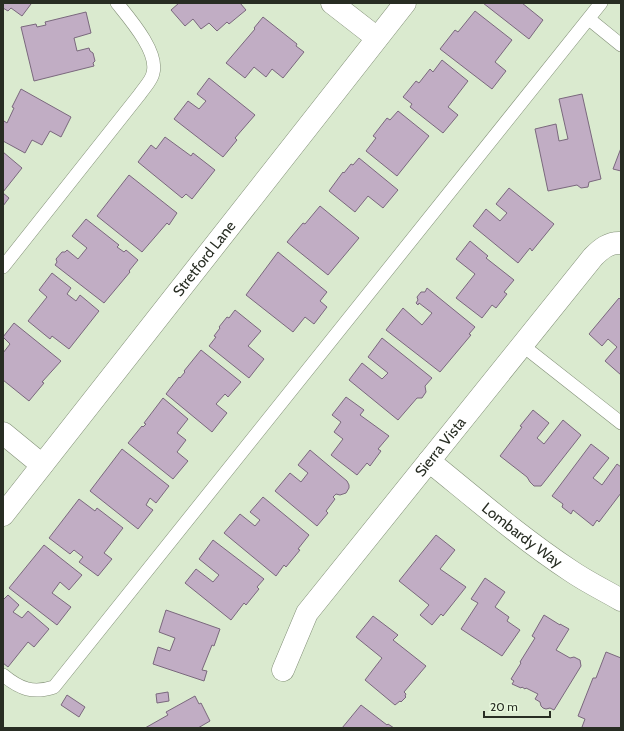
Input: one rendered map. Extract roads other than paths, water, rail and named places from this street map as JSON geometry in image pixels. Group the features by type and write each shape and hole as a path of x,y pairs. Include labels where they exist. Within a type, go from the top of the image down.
{"street":[{"path":"332,3 377,38"},
{"name":"Stretford Lane","path":"3,515 405,3"},
{"name":"Sierra Vista","path":"283,670 307,613 593,257 601,249 610,244 620,243"},
{"path":"3,433 42,465"},
{"name":"Lombardy Way","path":"430,461 538,548 572,572 621,600"}],"lane":[{"path":"3,268 154,74 153,61 145,40 117,3"},
{"path":"3,675 12,682 28,690 43,691 54,687 601,3"},
{"path":"588,19 621,45"},
{"path":"522,345 621,423"}]}
